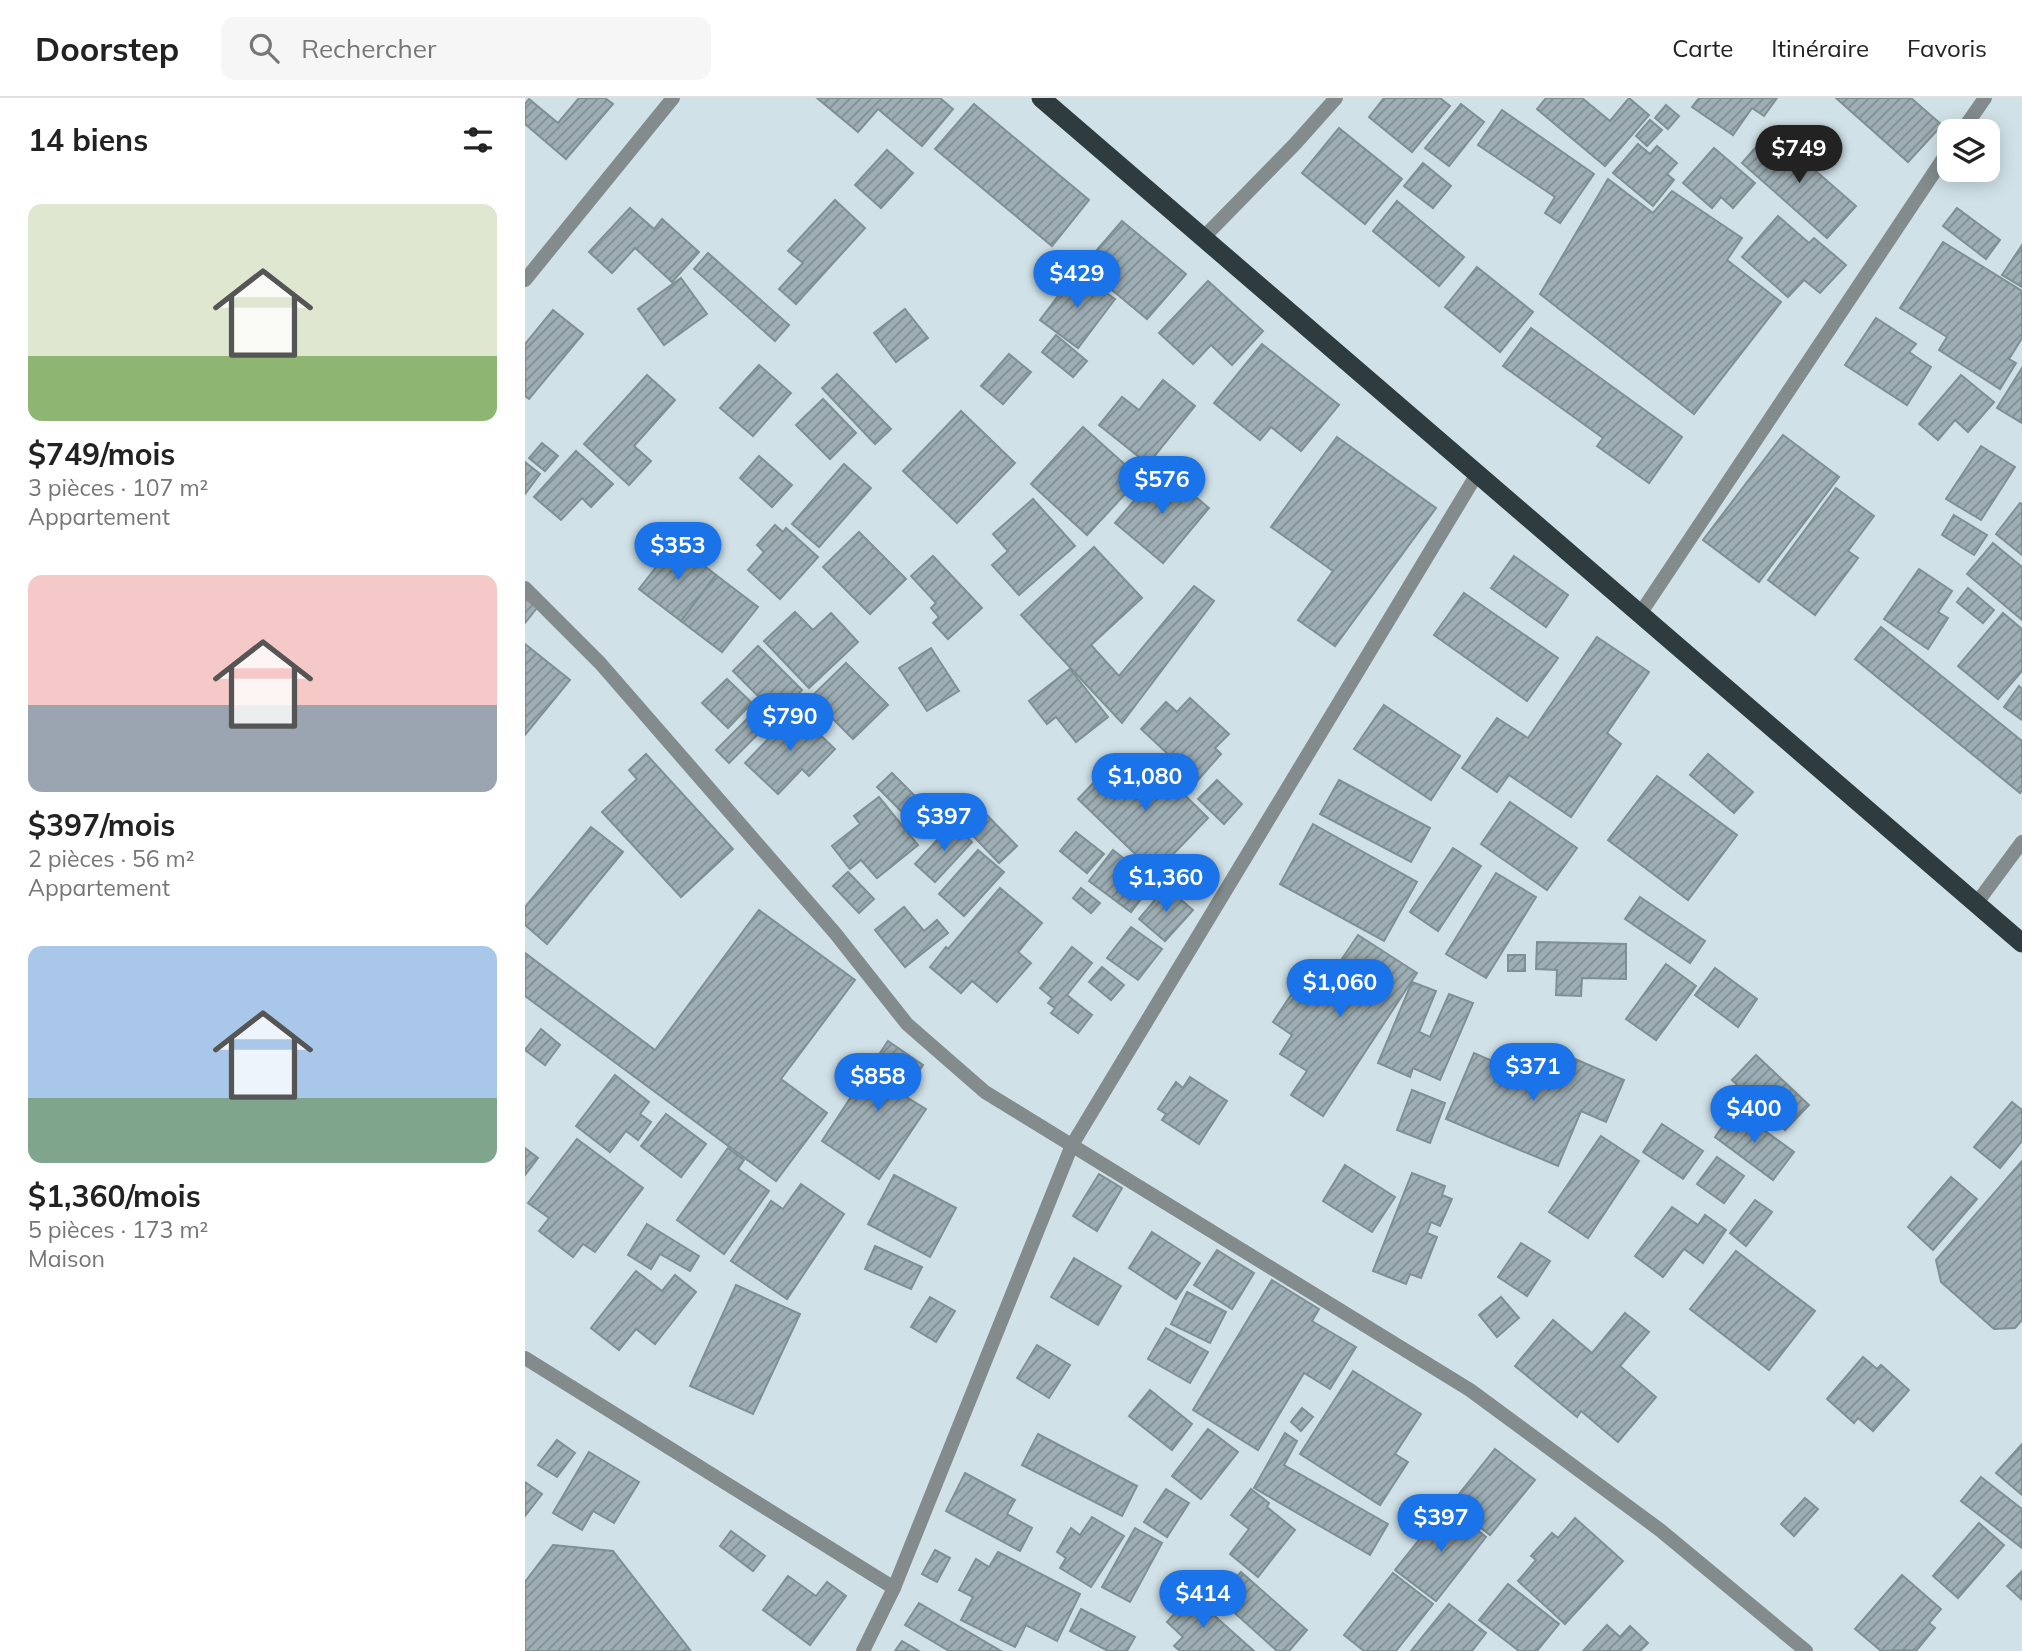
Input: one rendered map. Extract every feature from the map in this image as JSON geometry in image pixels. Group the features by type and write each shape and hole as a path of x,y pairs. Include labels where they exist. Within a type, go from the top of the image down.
{"highway":[{"path":"1041,98 2022,943"}],"street":[{"path":"525,280 673,98"},
{"path":"1204,237 1336,98"},
{"path":"1970,119 1985,98"},
{"path":"1640,614 1937,168"},
{"path":"863,1651 894,1588 1072,1145 1477,474"},
{"path":"525,588 600,663 835,933 907,1024 985,1092 1470,1390 1660,1531 1806,1651"},
{"path":"1976,904 2022,842"},
{"path":"525,1358 894,1588"}],"building":[{"path":"579,98 605,98 613,104 566,159 525,124 525,104 529,99 558,123"},
{"path":"817,98 940,98 953,109 922,146 878,109 858,132"},
{"path":"1384,98 1440,98 1450,106 1412,152 1369,117"},
{"path":"1546,98 1582,98 1610,121 1629,98 1649,115 1605,166 1537,109"},
{"path":"1699,98 1777,98 1764,116 1752,108 1733,135 1692,107"},
{"path":"1836,98 1911,98 1937,121 1937,130 1908,162"},
{"path":"974,104 1089,200 1052,246 935,149"},
{"path":"1461,104 1484,122 1449,166 1425,148"},
{"path":"1666,105 1679,116 1668,129 1655,118"},
{"path":"1502,110 1594,174 1560,223 1545,213 1555,197 1478,145"},
{"path":"1650,120 1662,130 1647,146 1636,136"},
{"path":"1339,128 1402,179 1365,224 1302,173"},
{"path":"1770,131 1856,206 1827,238 1742,163"},
{"path":"1638,144 1650,154 1657,146 1677,163 1667,174 1674,180 1653,206 1613,173"},
{"path":"1714,148 1755,183 1733,208 1721,197 1712,208 1683,183"},
{"path":"887,150 913,173 881,208 855,185"},
{"path":"1423,163 1451,186 1433,208 1404,186"},
{"path":"1608,179 1653,213 1672,191 1742,238 1727,260 1781,302 1694,414 1540,294"},
{"path":"835,200 865,228 796,304 779,289 803,263 788,251"},
{"path":"1397,201 1464,257 1439,286 1373,231"},
{"path":"630,208 654,229 662,219 699,252 672,282 635,248 612,273 589,252"},
{"path":"1957,208 2000,240 1986,259 1943,226"},
{"path":"1778,216 1809,243 1814,238 1846,265 1820,293 1804,280 1788,297 1742,257"},
{"path":"1122,221 1186,274 1147,319 1083,266"},
{"path":"1943,242 2022,291 2022,338 2009,359 2016,363 2000,389 1939,350 1947,337 1900,308"},
{"path":"2022,245 2022,287 2002,275"},
{"path":"708,253 789,325 775,341 694,269"},
{"path":"1477,267 1533,312 1500,352 1445,307"},
{"path":"1076,272 1115,299 1078,348 1040,320"},
{"path":"681,278 707,314 664,345 638,309"},
{"path":"1208,281 1263,331 1232,365 1211,345 1193,364 1159,333"},
{"path":"905,309 928,338 896,362 874,333"},
{"path":"553,310 583,334 529,399 525,396 525,344"},
{"path":"1876,318 1916,344 1909,352 1931,367 1907,405 1845,365"},
{"path":"1531,328 1682,437 1649,483 1597,446 1603,438 1503,366"},
{"path":"1056,335 1087,361 1073,377 1042,352"},
{"path":"1262,344 1339,405 1301,451 1271,427 1260,440 1214,403"},
{"path":"1009,354 1031,372 1003,404 981,386"},
{"path":"759,365 791,393 753,436 720,408"},
{"path":"2022,368 2022,423 1997,408"},
{"path":"837,374 891,429 875,444 822,388"},
{"path":"647,375 675,400 634,446 651,461 629,485 584,444"},
{"path":"1961,375 1994,402 1968,432 1955,420 1938,440 1919,424"},
{"path":"1163,380 1195,406 1148,464 1099,425 1122,397 1139,410"},
{"path":"823,399 856,433 830,459 796,425"},
{"path":"961,411 1015,463 957,523 903,471"},
{"path":"1083,427 1140,478 1087,535 1031,484"},
{"path":"1783,435 1839,477 1759,582 1703,540"},
{"path":"1337,437 1436,508 1335,646 1298,620 1333,571 1271,527"},
{"path":"542,443 558,456 545,471 529,458"},
{"path":"1981,446 2015,467 1981,520 1946,499"},
{"path":"576,451 613,484 591,507 582,498 561,520 534,497"},
{"path":"759,456 792,485 772,507 740,478"},
{"path":"525,462 540,474 525,494"},
{"path":"844,464 871,488 819,547 792,524"},
{"path":"1162,468 1209,508 1163,563 1115,523"},
{"path":"1836,488 1874,516 1848,551 1858,558 1815,615 1768,580"},
{"path":"1033,499 1075,546 1019,595 992,565 1008,551 993,534"},
{"path":"2020,503 2022,504 2022,555 1996,534"},
{"path":"1954,515 1987,535 1974,555 1942,535"},
{"path":"775,525 783,532 786,528 818,557 780,599 748,570 764,552 757,545"},
{"path":"859,532 906,579 870,614 823,567"},
{"path":"675,543 716,575 681,621 639,589"},
{"path":"1993,543 2022,567 2022,620 1967,574"},
{"path":"1094,547 1142,598 1091,645 1119,676 1194,586 1214,601 1122,723 1021,615"},
{"path":"933,556 982,608 948,639 933,623 939,617 931,608 936,603 911,576"},
{"path":"1514,556 1568,595 1546,627 1491,588"},
{"path":"1919,569 1952,591 1938,612 1948,618 1928,649 1884,619"},
{"path":"716,575 758,607 722,652 681,621"},
{"path":"1968,588 1994,610 1983,623 1957,602"},
{"path":"1464,593 1558,658 1527,701 1434,635"},
{"path":"525,598 537,608 525,623"},
{"path":"795,612 813,630 831,613 858,642 809,688 764,641"},
{"path":"2003,613 2022,629 2022,671 1998,699 1958,666"},
{"path":"1881,627 2022,741 2020,793 1855,659"},
{"path":"1597,637 1649,672 1607,733 1621,744 1571,817 1509,775 1497,792 1462,768 1497,718 1528,738"},
{"path":"525,644 570,680 525,735"},
{"path":"758,646 802,690 729,763 716,750 764,702 733,671"},
{"path":"931,648 959,691 927,711 899,668"},
{"path":"846,663 888,705 853,739 811,697"},
{"path":"1070,669 1108,717 1076,742 1056,717 1047,724 1029,701"},
{"path":"727,679 752,703 728,728 702,703"},
{"path":"2019,686 2022,689 2022,720 2004,707"},
{"path":"1190,698 1229,734 1215,748 1221,754 1197,781 1141,729 1166,702 1177,712"},
{"path":"1384,705 1460,756 1431,800 1354,749"},
{"path":"795,711 835,749 809,776 802,769 778,794 745,763"},
{"path":"646,754 733,849 681,897 602,812 637,779 629,770"},
{"path":"1708,754 1753,792 1734,813 1690,775"},
{"path":"1145,756 1208,818 1155,873 1078,799 1100,776 1113,788"},
{"path":"892,773 918,799 904,814 877,787"},
{"path":"1657,776 1737,835 1688,900 1608,840"},
{"path":"1217,780 1242,804 1224,824 1198,799"},
{"path":"1339,780 1430,828 1411,862 1320,814"},
{"path":"879,797 918,845 877,878 861,860 850,869 832,846 860,824 854,816"},
{"path":"1510,802 1577,848 1547,890 1481,844"},
{"path":"977,805 1017,846 999,863 959,821"},
{"path":"952,824 972,842 935,882 915,864"},
{"path":"1313,824 1417,882 1384,941 1280,884"},
{"path":"591,827 623,852 547,944 525,925 525,907"},
{"path":"1076,832 1104,854 1087,873 1060,851"},
{"path":"1453,848 1481,866 1438,931 1410,912"},
{"path":"978,850 1004,872 964,916 939,894"},
{"path":"1113,850 1154,882 1131,912 1089,881"},
{"path":"848,872 874,899 859,913 833,886"},
{"path":"1496,873 1536,897 1486,978 1446,954"},
{"path":"1166,887 1193,910 1165,941 1139,919"},
{"path":"1000,888 1042,923 1018,952 1031,963 997,1002 972,981 961,993 930,967"},
{"path":"1081,888 1100,903 1091,913 1073,898"},
{"path":"1640,897 1705,941 1690,963 1625,919"},
{"path":"904,907 924,931 937,920 948,933 905,967 875,930"},
{"path":"759,910 855,980 781,1079 827,1113 776,1181 525,996 525,953 655,1050"},
{"path":"1131,927 1162,949 1138,980 1107,958"},
{"path":"1358,935 1417,973 1323,1116 1291,1095 1307,1071 1280,1054 1292,1035 1273,1022 1310,966 1329,978"},
{"path":"1537,942 1626,944 1626,979 1582,978 1581,996 1556,995 1557,970 1536,969"},
{"path":"1072,947 1092,963 1067,995 1092,1015 1078,1033 1051,1013 1055,1008 1048,1003 1052,998 1040,988"},
{"path":"1508,955 1525,955 1525,971 1508,971"},
{"path":"1666,964 1696,986 1656,1040 1626,1019"},
{"path":"1102,967 1124,985 1111,1000 1089,982"},
{"path":"1715,968 1757,999 1738,1027 1695,995"},
{"path":"1412,982 1436,991 1419,1032 1430,1037 1449,994 1473,1003 1440,1080 1413,1068 1410,1077 1378,1063"},
{"path":"541,1029 560,1045 545,1065 525,1050"},
{"path":"888,1041 923,1065 903,1095 926,1109 879,1179 822,1141"},
{"path":"1554,1050 1624,1080 1606,1122 1581,1111 1558,1166 1446,1119 1474,1053 1541,1082"},
{"path":"1756,1055 1809,1105 1785,1130 1732,1080"},
{"path":"615,1075 649,1102 640,1114 651,1122 638,1140 626,1131 610,1152 576,1126"},
{"path":"1190,1077 1227,1101 1199,1144 1162,1120 1166,1114 1158,1109 1176,1082 1183,1088"},
{"path":"1412,1090 1445,1103 1430,1143 1397,1130"},
{"path":"2012,1102 2022,1110 2022,1141 2000,1168 1974,1147"},
{"path":"1735,1109 1794,1152 1773,1180 1715,1137"},
{"path":"666,1114 706,1144 681,1177 641,1146"},
{"path":"1662,1124 1703,1151 1683,1179 1643,1152"},
{"path":"1601,1136 1639,1161 1588,1238 1549,1212"},
{"path":"577,1139 643,1188 595,1252 583,1244 573,1257 539,1231 549,1218 528,1203"},
{"path":"525,1148 538,1158 525,1175"},
{"path":"728,1148 744,1160 738,1169 769,1191 724,1254 677,1220"},
{"path":"1717,1157 1744,1176 1724,1203 1697,1184"},
{"path":"2022,1161 2022,1320 2015,1328 1994,1329 1941,1282 1936,1260"},
{"path":"1345,1165 1395,1197 1372,1232 1323,1201"},
{"path":"1412,1173 1445,1186 1442,1195 1452,1199 1440,1226 1431,1222 1427,1233 1437,1237 1421,1278 1410,1274 1406,1284 1373,1271"},
{"path":"1099,1174 1122,1188 1097,1231 1073,1216"},
{"path":"894,1175 956,1208 930,1257 868,1224"},
{"path":"1951,1177 1977,1199 1933,1250 1908,1227"},
{"path":"801,1184 844,1214 787,1299 731,1261 771,1201 783,1209"},
{"path":"1755,1200 1772,1212 1746,1246 1730,1233"},
{"path":"1672,1207 1698,1225 1705,1215 1726,1230 1703,1263 1684,1249 1663,1277 1635,1256"},
{"path":"647,1224 699,1256 690,1271 660,1254 651,1269 628,1255"},
{"path":"1152,1232 1200,1263 1176,1299 1129,1268"},
{"path":"1521,1243 1550,1261 1527,1296 1498,1277"},
{"path":"875,1246 922,1267 911,1289 865,1269"},
{"path":"1217,1250 1254,1273 1232,1309 1194,1285"},
{"path":"1736,1251 1815,1311 1769,1370 1690,1309"},
{"path":"1074,1258 1121,1286 1098,1325 1051,1297"},
{"path":"636,1271 662,1291 675,1275 696,1292 655,1344 636,1329 619,1350 591,1328"},
{"path":"1272,1280 1319,1309 1312,1321 1356,1347 1330,1389 1304,1373 1258,1450 1193,1410"},
{"path":"736,1285 800,1314 753,1414 690,1386"},
{"path":"1187,1292 1226,1312 1210,1343 1171,1324"},
{"path":"930,1297 955,1311 936,1342 911,1327"},
{"path":"1501,1297 1519,1318 1497,1337 1479,1315"},
{"path":"1625,1313 1649,1332 1620,1366 1656,1397 1618,1442 1581,1411 1577,1417 1515,1366 1553,1320 1592,1353"},
{"path":"1166,1328 1208,1352 1190,1383 1148,1359"},
{"path":"1037,1345 1070,1365 1049,1398 1017,1378"},
{"path":"1863,1357 1877,1369 1881,1365 1909,1390 1873,1431 1858,1418 1854,1423 1827,1399"},
{"path":"1353,1371 1421,1414 1395,1454 1408,1462 1380,1505 1300,1454"},
{"path":"1150,1390 1192,1424 1172,1450 1129,1416"},
{"path":"1302,1408 1313,1417 1301,1431 1291,1422"},
{"path":"1208,1429 1238,1452 1201,1499 1172,1476"},
{"path":"1285,1433 1297,1441 1284,1465 1388,1524 1370,1555 1254,1488"},
{"path":"1038,1434 1137,1486 1122,1516 1022,1465"},
{"path":"557,1440 575,1453 557,1477 538,1465"},
{"path":"2022,1444 2022,1495 1996,1473"},
{"path":"1495,1449 1535,1480 1490,1535 1451,1504"},
{"path":"589,1452 639,1482 614,1523 593,1511 582,1530 553,1513"},
{"path":"965,1473 1015,1500 1007,1514 1032,1528 1020,1551 946,1511"},
{"path":"1981,1477 2022,1509 2022,1548 1961,1501"},
{"path":"525,1482 542,1494 525,1516"},
{"path":"1166,1489 1189,1503 1167,1537 1144,1522"},
{"path":"1251,1489 1269,1503 1267,1507 1295,1530 1258,1577 1230,1554 1249,1529 1231,1515"},
{"path":"1805,1498 1818,1509 1794,1536 1781,1524"},
{"path":"1446,1506 1486,1537 1436,1601 1395,1570"},
{"path":"1092,1517 1124,1536 1091,1587 1060,1568 1066,1558 1057,1552 1071,1528 1080,1535"},
{"path":"1575,1518 1623,1561 1565,1624 1518,1581 1536,1560 1531,1556 1552,1533 1558,1538"},
{"path":"1979,1523 2004,1545 1958,1598 1933,1576"},
{"path":"1135,1528 1162,1543 1130,1602 1102,1587"},
{"path":"731,1531 765,1556 753,1571 720,1546"},
{"path":"553,1545 613,1551 690,1650 525,1651 525,1582"},
{"path":"935,1550 950,1558 937,1582 922,1574"},
{"path":"998,1552 1080,1594 1057,1641 1026,1625 1015,1647 961,1620 973,1597 959,1590 976,1559 989,1567"},
{"path":"2022,1571 2022,1600 2007,1586"},
{"path":"1241,1572 1307,1630 1289,1651 1277,1651 1218,1598"},
{"path":"1393,1573 1433,1604 1396,1651 1364,1651 1344,1635"},
{"path":"1902,1575 1941,1609 1929,1623 1935,1628 1916,1651 1881,1651 1855,1629"},
{"path":"788,1576 816,1596 827,1582 846,1596 810,1645 763,1610"},
{"path":"1508,1584 1559,1624 1537,1651 1519,1651 1479,1620"},
{"path":"1191,1595 1254,1651 1180,1651 1174,1646 1183,1637 1167,1622"},
{"path":"919,1603 1001,1651 949,1651 905,1625"},
{"path":"1449,1604 1486,1633 1472,1651 1411,1651"},
{"path":"1081,1609 1135,1637 1127,1651 1108,1651 1070,1631"},
{"path":"1607,1625 1620,1637 1630,1626 1648,1643 1640,1651 1583,1651"},
{"path":"902,1641 919,1651 895,1651"}]}
